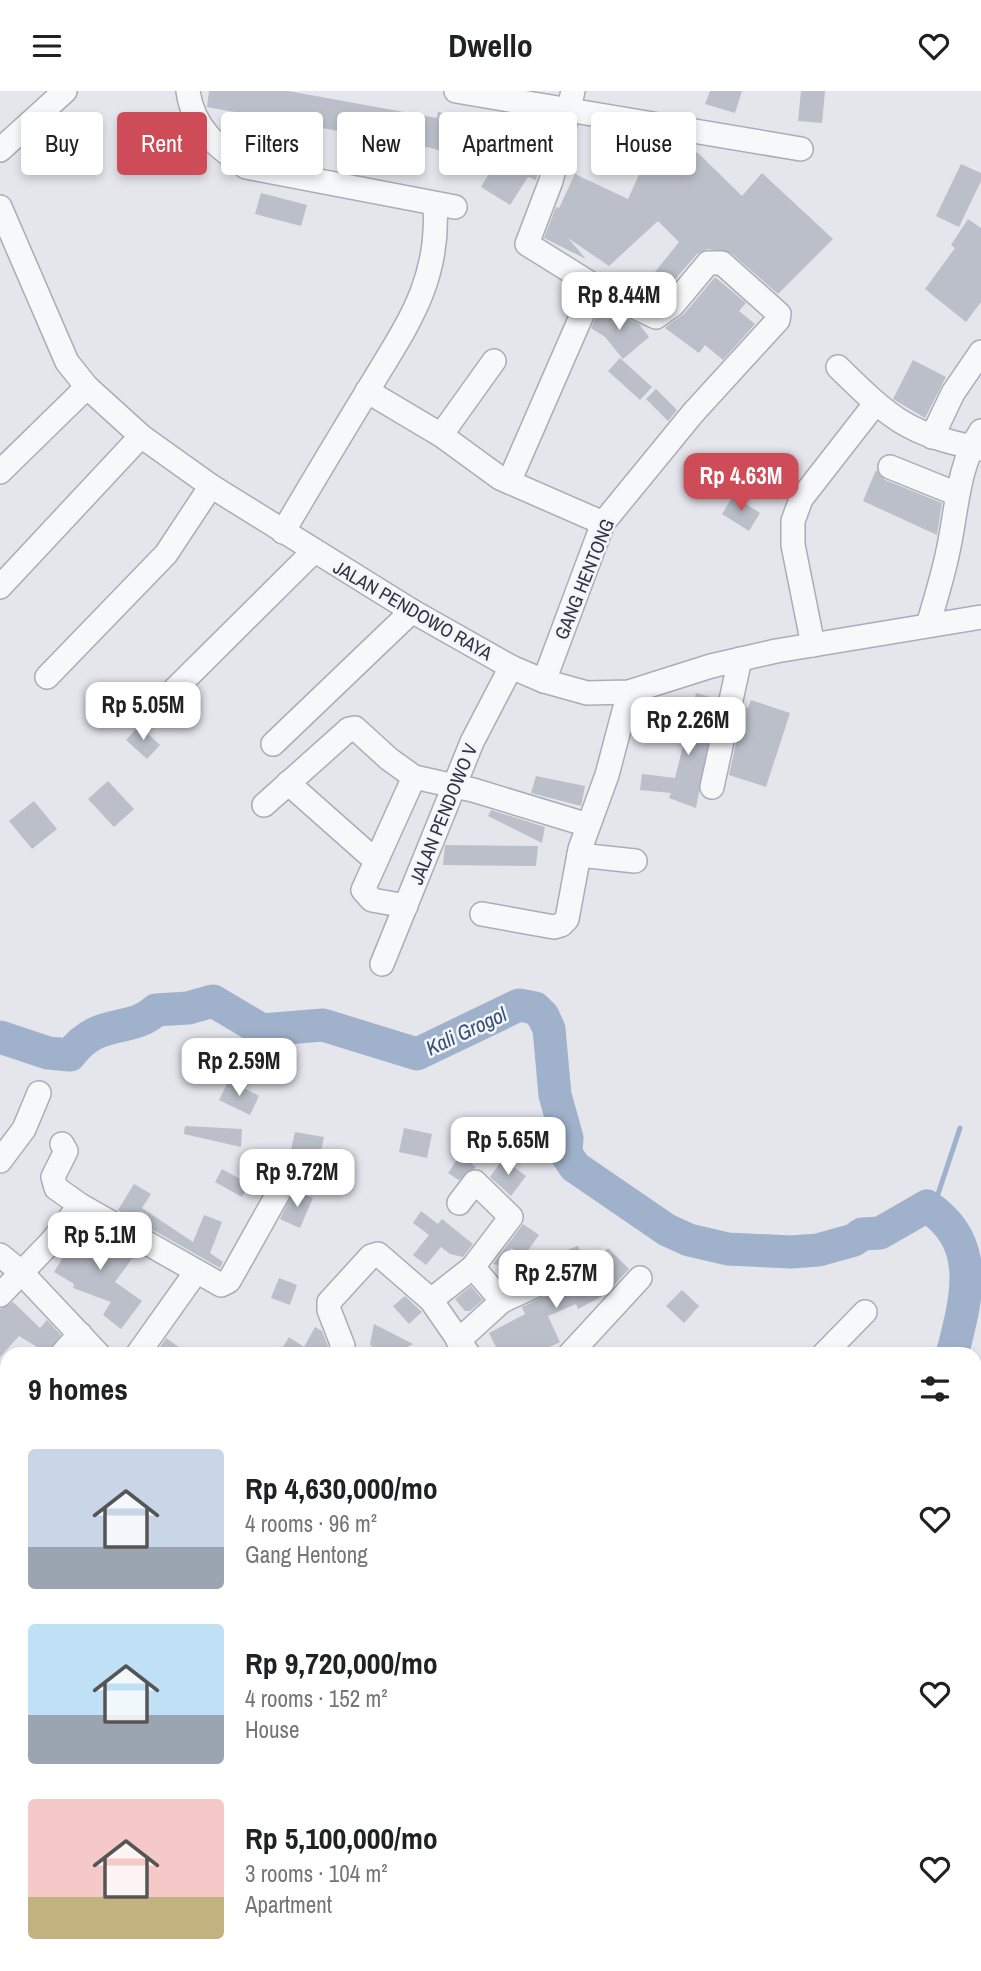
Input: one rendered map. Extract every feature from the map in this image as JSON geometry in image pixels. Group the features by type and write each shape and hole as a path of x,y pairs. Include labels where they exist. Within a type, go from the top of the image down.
{"street":[{"path":"0,150 65,91"},
{"path":"188,91 190,107 202,130 219,148 247,167 445,206 423,292 402,337 283,532"},
{"path":"456,91 571,101 801,149"},
{"path":"509,482 592,287 527,244 551,181 571,101"},
{"name":"JALAN PENDOWO RAYA","path":"0,207 67,362 88,387 141,436 211,486 412,611 511,667 544,681 587,693 629,692 740,659 981,617"},
{"name":"GANG HENTONG","path":"544,681 604,523 693,412 774,327 779,314 722,263 715,261 708,263 673,305 656,317 592,287"},
{"path":"932,437 954,393 981,352"},
{"path":"441,435 494,361"},
{"path":"838,367 875,404 906,427 932,437 977,443 957,494 948,551 928,625"},
{"path":"0,473 88,387"},
{"path":"367,391 441,435 482,467 509,482 604,523"},
{"path":"813,645 793,545 793,521 801,499 875,404"},
{"path":"0,587 141,436"},
{"path":"890,467 957,494"},
{"path":"47,677 166,554 211,486"},
{"path":"152,712 314,551"},
{"path":"273,744 412,611"},
{"path":"712,787 740,659"},
{"name":"JALAN PENDOWO V","path":"382,964 472,742 511,667"},
{"path":"482,914 561,925 568,919 579,855 607,775 629,692"},
{"path":"264,805 349,729 355,728 389,759 414,777 456,786 588,825"},
{"path":"406,906 372,900 364,895 364,885 414,777"},
{"path":"288,783 376,861"},
{"path":"579,855 635,862"},
{"path":"0,1161 24,1129 39,1093"},
{"path":"62,1144 66,1151 53,1184 80,1205 220,1285 227,1284 280,1190"},
{"path":"430,1300 473,1267 511,1217 475,1182 459,1203"},
{"path":"0,1295 51,1241 80,1205"},
{"path":"0,1255 21,1272 92,1347"},
{"path":"341,1347 342,1342 328,1306 371,1256 384,1256 430,1300 463,1347"},
{"path":"465,1347 502,1301 582,1264"},
{"path":"473,1267 502,1301"},
{"path":"143,1347 196,1272"},
{"path":"576,1347 640,1278"},
{"path":"831,1347 864,1312"},
{"path":"68,1347 80,1334"}],"building":[{"path":"209,91 288,91 404,112 337,112 337,131 323,128 323,112 234,112 207,107"},
{"path":"710,91 742,91 735,113 705,104"},
{"path":"801,91 825,91 822,123 798,121"},
{"path":"439,112 439,150 425,147 425,116 437,118"},
{"path":"696,152 742,196 762,173 833,239 778,294 731,253 708,249 697,254 658,299 643,287 679,242 658,221 609,266 568,238 586,259 544,238 556,207 559,208 575,175 628,199 639,175 696,175"},
{"path":"961,164 981,173 981,181 959,227 936,216"},
{"path":"488,175 538,175 536,180 528,177 510,205 481,187"},
{"path":"261,193 307,205 301,226 255,214"},
{"path":"968,219 981,228 981,302 966,322 925,289 955,248 951,245"},
{"path":"715,277 746,303 739,311 755,324 723,360 705,345 699,353 665,328 684,314"},
{"path":"601,307 639,324 649,337 623,359 605,337 591,328"},
{"path":"620,358 652,387 640,400 608,371"},
{"path":"913,360 946,377 925,418 893,399"},
{"path":"656,389 677,410 668,421 646,399"},
{"path":"876,470 885,480 942,503 937,535 863,501"},
{"path":"733,496 760,513 749,531 722,514"},
{"path":"696,693 717,699 696,808 669,798 671,793 640,790 642,774 675,778"},
{"path":"751,700 790,713 766,787 729,775 744,707 748,708"},
{"path":"139,726 160,745 147,759 126,740"},
{"path":"536,776 585,786 581,806 531,793"},
{"path":"108,781 134,809 114,827 88,799"},
{"path":"34,801 57,829 32,849 9,821"},
{"path":"491,810 545,827 542,843 488,816"},
{"path":"445,845 538,846 536,866 443,865"},
{"path":"229,1080 259,1096 250,1115 219,1100"},
{"path":"185,1126 242,1129 241,1147 184,1134"},
{"path":"404,1128 432,1134 427,1158 399,1152"},
{"path":"295,1132 324,1137 318,1165 289,1158"},
{"path":"460,1155 476,1167 459,1180 448,1173"},
{"path":"503,1159 526,1176 511,1196 490,1177"},
{"path":"222,1169 249,1184 242,1197 215,1182"},
{"path":"134,1184 151,1194 142,1208 193,1242 204,1215 222,1222 210,1253 223,1262 220,1268 118,1210"},
{"path":"294,1190 313,1198 300,1228 280,1219"},
{"path":"421,1211 438,1224 442,1219 473,1244 463,1257 450,1254 441,1247 426,1265 413,1255 429,1235 413,1223"},
{"path":"84,1223 136,1253 115,1282 142,1301 121,1329 103,1315 111,1302 73,1288 74,1284 54,1272"},
{"path":"523,1224 539,1235 524,1256 511,1248 506,1267 493,1264"},
{"path":"578,1246 580,1251 561,1258 559,1253"},
{"path":"608,1248 629,1269 606,1294 578,1309 576,1304 548,1316 560,1342 550,1347 496,1347 489,1333 525,1314 522,1307 588,1276 594,1271 595,1261"},
{"path":"279,1278 297,1285 290,1305 271,1298"},
{"path":"471,1286 483,1300 470,1311 465,1311 455,1299"},
{"path":"682,1290 699,1306 684,1323 666,1306"},
{"path":"405,1296 422,1312 409,1324 393,1306"},
{"path":"13,1302 40,1328 47,1320 61,1335 52,1347 37,1347 19,1336 9,1347 0,1347 0,1309"},
{"path":"374,1324 413,1344 407,1347 372,1347 370,1344"},
{"path":"315,1327 322,1331 328,1347 304,1347"},
{"path":"289,1337 304,1347 283,1347"},
{"path":"166,1338 179,1347 160,1347"}],"waterway":[{"name":"Kali Grogol","path":"0,1037 48,1053 70,1055 81,1043 103,1030 136,1022 156,1010 188,1008 213,1001 262,1030 323,1025 417,1054 519,1005 535,1008 543,1016 549,1029 555,1095 567,1138 566,1154 575,1167 667,1230 689,1240 728,1249 791,1252 818,1250 854,1240 862,1234 880,1233 927,1206 944,1220 956,1236 963,1253 965,1291 954,1347"},
{"path":"933,1209 960,1128"}]}
